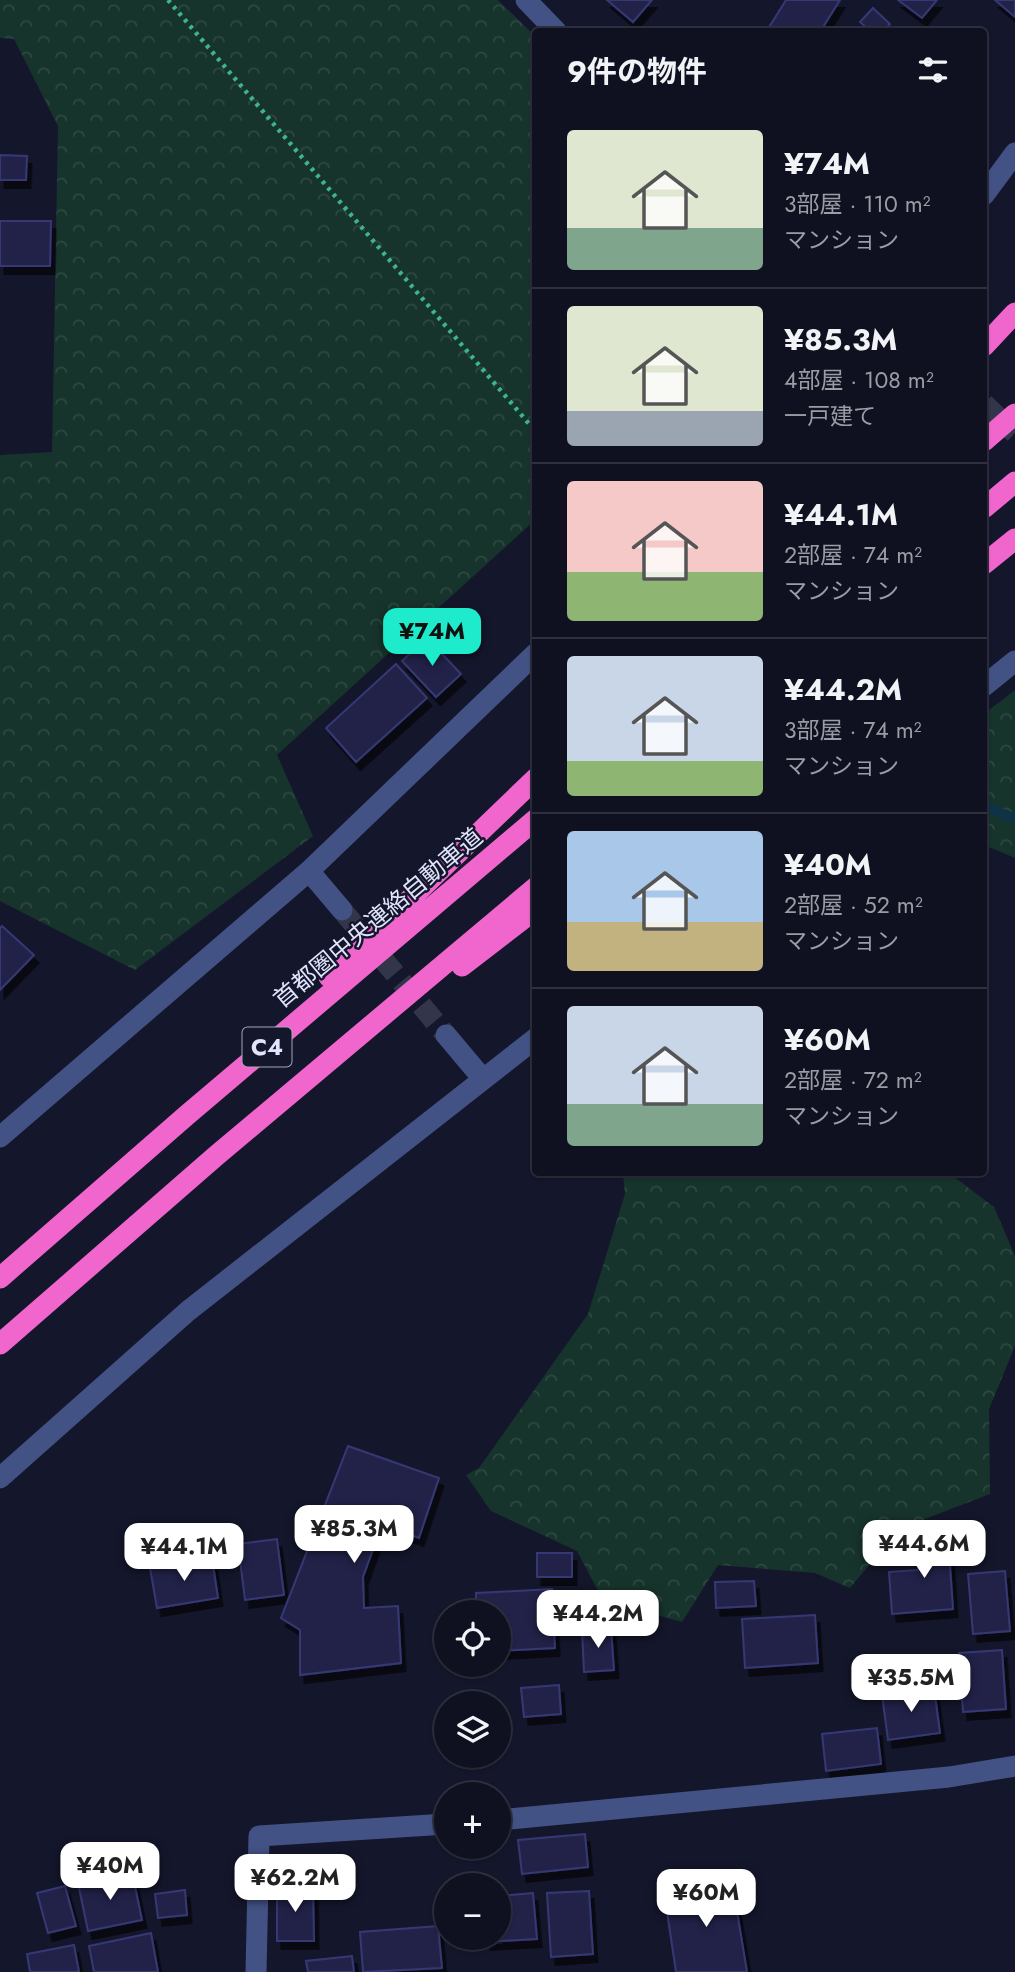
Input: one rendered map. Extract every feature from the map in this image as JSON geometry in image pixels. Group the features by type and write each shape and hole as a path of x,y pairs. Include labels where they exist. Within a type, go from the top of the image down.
{"highway":[{"path":"987,342 1015,313"},
{"path":"987,438 1015,414"},
{"path":"987,506 1015,482"},
{"path":"987,562 1015,539"},
{"path":"187,1115 532,782"},
{"name":"首都圏中央連絡自動車道","path":"0,1278 187,1115 532,822"},
{"name":"C4","path":"0,1344 217,1155 532,890"},
{"path":"217,1155 532,912"}],"street":[{"path":"526,0 553,28"},
{"path":"987,191 1015,153"},
{"path":"0,1138 309,871 532,657"},
{"path":"987,684 1015,661"},
{"path":"309,871 342,910"},
{"path":"446,1035 483,1079"},
{"path":"0,1478 188,1311 532,1041"},
{"path":"511,1819 936,1778 1015,1766"},
{"path":"256,1972 259,1836 434,1825"}],"path":[{"path":"168,0 532,427"}],"green space":[{"path":"0,0 498,0 532,33 532,523 277,755 313,836 135,970 0,901 0,455 52,452 58,126 14,39 0,38"},
{"path":"1015,690 1015,858 987,846 987,712"},
{"path":"623,1176 953,1176 994,1207 1015,1256 1015,1346 989,1409 990,1494 899,1529 850,1588 815,1573 718,1565 682,1622 603,1600 577,1551 491,1511 466,1475 479,1468 588,1314 625,1194"}],"building":[{"path":"607,0 652,0 633,22"},
{"path":"786,0 840,0 822,28 768,28"},
{"path":"898,0 937,0 922,18"},
{"path":"995,0 1015,0 1015,17"},
{"path":"873,8 890,24 886,28 867,28 860,22"},
{"path":"0,155 27,156 26,180 0,180"},
{"path":"0,221 51,221 50,266 0,266"},
{"path":"427,638 461,674 436,697 402,661"},
{"path":"396,664 427,698 356,762 326,728"},
{"path":"2,926 34,955 0,990 0,928"},
{"path":"348,1446 439,1478 419,1538 382,1525 363,1577 364,1608 398,1606 401,1663 300,1675 300,1630 281,1618"},
{"path":"948,1536 953,1609 892,1614 889,1572 918,1570 915,1538"},
{"path":"277,1539 284,1595 245,1600 238,1544"},
{"path":"537,1553 572,1553 572,1577 537,1577"},
{"path":"212,1558 218,1598 157,1608 150,1568"},
{"path":"1005,1571 1010,1631 973,1634 968,1574"},
{"path":"754,1581 756,1606 716,1608 715,1582"},
{"path":"552,1589 555,1648 511,1650 511,1600 476,1600 476,1593"},
{"path":"815,1615 818,1663 745,1668 742,1619"},
{"path":"611,1628 614,1670 584,1672 582,1630"},
{"path":"1002,1650 1006,1709 963,1712 959,1653"},
{"path":"559,1685 561,1714 524,1717 521,1688"},
{"path":"934,1688 940,1733 888,1740 882,1695"},
{"path":"877,1728 881,1764 826,1771 822,1734"},
{"path":"585,1834 588,1867 522,1874 518,1840"},
{"path":"132,1872 142,1920 88,1931 78,1883"},
{"path":"732,1881 747,1972 676,1972 664,1892"},
{"path":"65,1886 76,1926 48,1933 37,1893"},
{"path":"277,1886 313,1886 314,1941 277,1941"},
{"path":"185,1890 187,1915 158,1918 155,1894"},
{"path":"589,1891 593,1954 551,1957 547,1893"},
{"path":"533,1893 537,1939 511,1941 511,1895"},
{"path":"434,1926 434,1950 440,1950 442,1968 363,1972 360,1932"},
{"path":"151,1933 158,1972 94,1972 89,1946"},
{"path":"74,1945 79,1972 30,1972 27,1954"},
{"path":"352,1956 354,1972 308,1972 306,1961"}],"waterway":[{"path":"987,807 1015,819"}],"tunnel":[{"path":"987,407 1015,433"},
{"path":"342,910 446,1035"}]}
